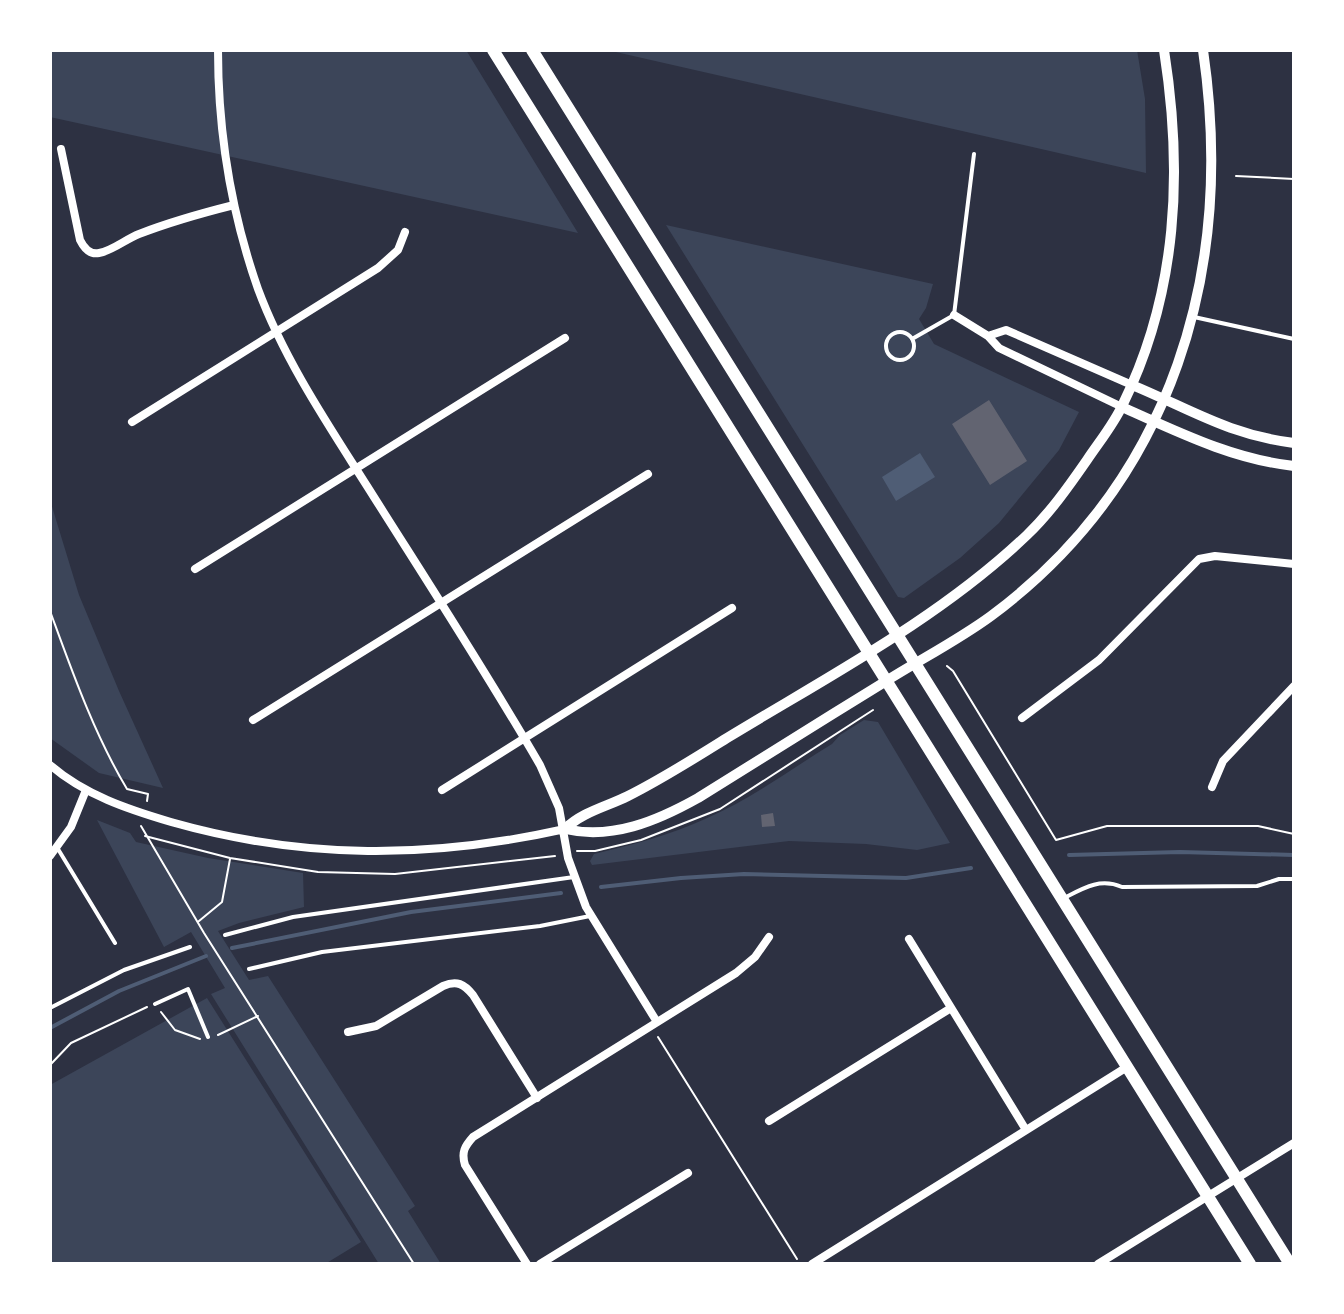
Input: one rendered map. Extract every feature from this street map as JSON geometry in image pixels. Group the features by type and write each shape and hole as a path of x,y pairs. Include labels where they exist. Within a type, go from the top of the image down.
{"main road":[{"path":"493,50 1250,1264"},
{"path":"532,50 1290,1264"}],"street":[{"path":"218,50 224,150 234,205 253,272 276,332 356,469 525,738 547,779 565,829 568,858 588,912 657,1022"},
{"path":"565,829 579,818 627,797 672,772 896,634 972,582 1030,532 1067,487 1122,407 1157,312 1174,216 1171,108 1164,50"},
{"path":"50,765 86,790 122,807 249,841 340,852 407,852 471,847 565,829 602,834 671,812 886,681 989,617 1062,553 1116,485 1154,422 1194,317 1207,254 1212,192 1209,96 1203,50"},
{"path":"61,149 80,240 93,253 106,251 168,223 234,205"},
{"path":"132,422 389,260 398,250 405,232"},
{"path":"954,315 988,336 999,348 1154,422 1227,452 1263,462 1294,466"},
{"path":"988,336 1006,330 1164,398 1213,423 1250,435 1294,443"},
{"path":"195,569 565,338"},
{"path":"253,720 648,474"},
{"path":"1022,718 1099,660 1199,559 1215,556 1294,564"},
{"path":"442,790 732,608"},
{"path":"1212,787 1223,761 1294,686"},
{"path":"50,856 71,827 86,790"},
{"path":"527,1264 465,1165 463,1150 473,1137 736,973 755,957 769,937"},
{"path":"909,939 1026,1130"},
{"path":"348,1032 376,1026 443,986 461,983 473,995 537,1098"},
{"path":"769,1121 951,1008"},
{"path":"812,1264 1127,1067"},
{"path":"1098,1264 1294,1143"},
{"path":"540,1264 688,1173"}],"lane":[{"path":"912,339 954,315 974,154"},
{"path":"1194,317 1294,339"},
{"path":"896,332 905,332 912,339 913,352 906,359 892,358 886,350 888,337 896,332"},
{"path":"58,849 115,943"},
{"path":"225,935 293,917 575,879"},
{"path":"1062,899 1091,883 1114,883 1122,887 1257,886 1279,879 1294,879"},
{"path":"249,969 322,952 509,930 588,912"},
{"path":"50,1008 124,970 190,947"},
{"path":"155,1004 188,989 208,1037"}],"path":[{"path":"1236,176 1294,179"},
{"path":"50,611 111,762 127,789 148,794"},
{"path":"947,666 953,671 1056,840 1107,826 1258,826 1294,834"},
{"path":"584,849 595,851 641,840 720,809 873,710"},
{"path":"140,828 414,1264"},
{"path":"145,836 230,858 318,872 395,874 548,857"},
{"path":"198,922 222,902 230,858"},
{"path":"50,1065 71,1043 155,1004"},
{"path":"658,1037 797,1259"}],"shaded area":[{"path":"50,50 466,50 578,233 50,117"},
{"path":"607,50 1137,50 1145,99 1146,173"},
{"path":"666,225 933,284 926,308 919,319 934,344 1079,412 1059,450 999,523 960,558 904,598 898,597"},
{"path":"920,453 935,477 896,501 882,477"},
{"path":"50,500 79,595 163,788 99,773 50,738"},
{"path":"864,720 878,722 950,843 917,850 866,844 789,841 592,865 590,861 594,854 678,830 738,803 832,744"},
{"path":"97,820 130,833 136,842 208,858 303,873 304,907 218,931 249,980 268,976 415,1206 408,1211 441,1264 379,1264 211,994 225,988 191,932 164,947"},
{"path":"207,998 361,1242 325,1264 50,1264 50,1085"}],"building":[{"path":"989,400 1027,461 990,485 952,424"},
{"path":"773,813 775,826 762,827 761,815"}],"waterway":[{"path":"1069,855 1180,852 1294,855"},
{"path":"601,887 744,874 906,878 971,868"},
{"path":"232,948 411,912 561,893"},
{"path":"50,1028 119,991 206,956"}]}
